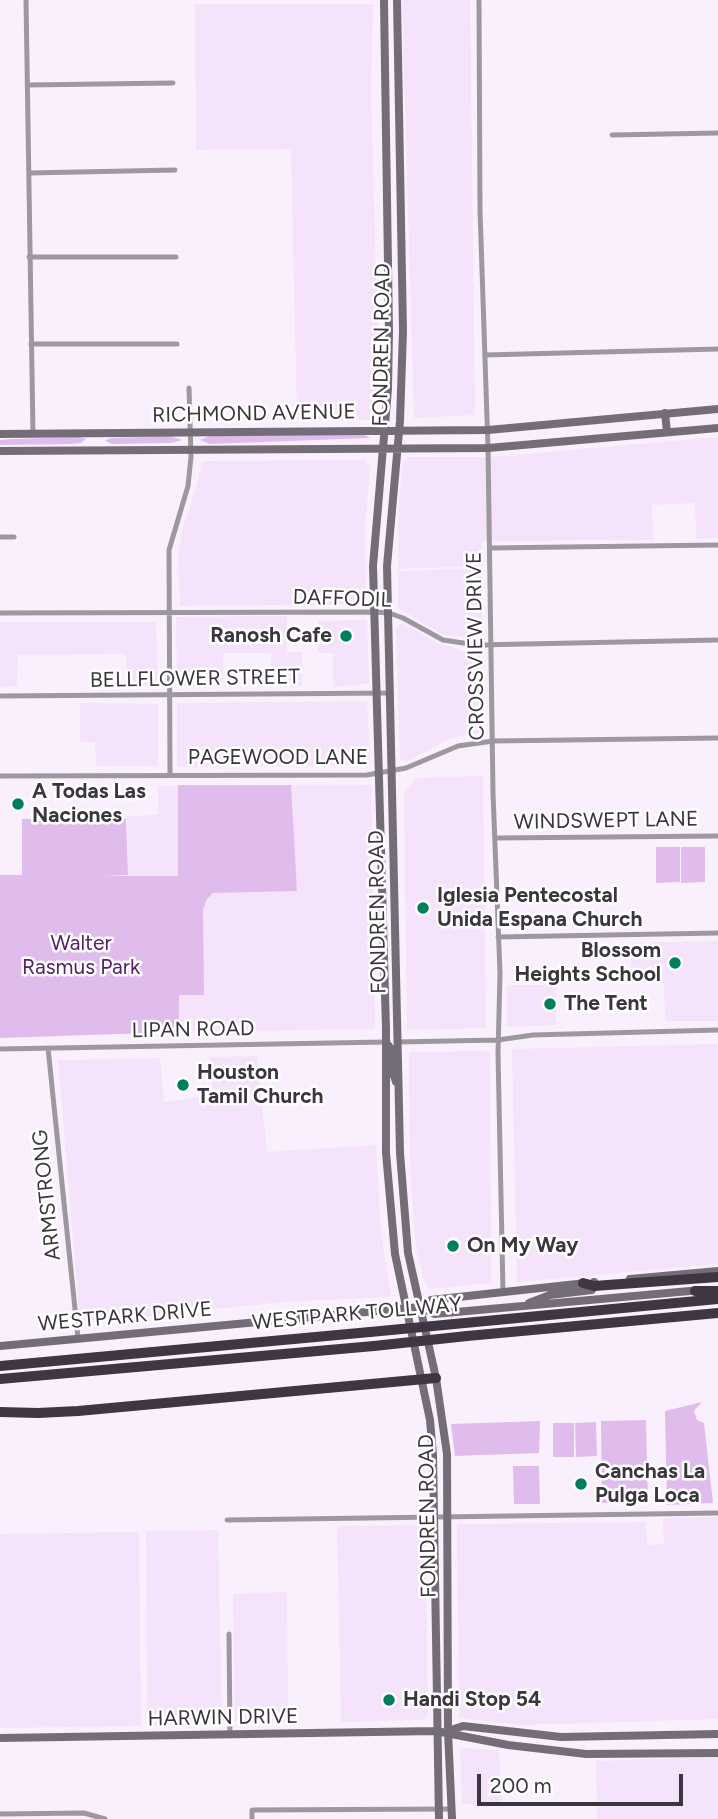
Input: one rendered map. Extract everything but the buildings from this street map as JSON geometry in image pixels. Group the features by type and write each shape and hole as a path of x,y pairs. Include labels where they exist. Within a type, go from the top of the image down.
{"highway":[{"path":"583,1283 718,1278"},
{"path":"695,1291 718,1290"},
{"name":"WESTPARK TOLLWAY","path":"0,1366 718,1299"},
{"name":"WESTPARK TOLLWAY","path":"0,1379 718,1313"},
{"path":"0,1412 78,1411 436,1378"}],"main road":[{"name":"FONDREN ROAD","path":"384,0 388,389 374,535 374,612 384,947 386,1153 393,1236 423,1379 432,1441 439,1819"},
{"name":"FONDREN ROAD","path":"397,0 403,316 399,430 388,534 400,1153 406,1235 436,1378 447,1454 447,1731 452,1819"},
{"path":"387,203 400,203"},
{"path":"389,316 403,316"},
{"name":"RICHMOND AVENUE","path":"0,434 488,430 718,408"},
{"path":"665,413 667,432"},
{"path":"575,422 578,440"},
{"name":"RICHMOND AVENUE","path":"0,451 488,448 718,428"},
{"path":"382,862 395,862"},
{"path":"384,947 397,948"},
{"path":"384,984 392,1032 398,1042"},
{"path":"386,1042 391,1049 392,1070 399,1091"},
{"path":"386,1153 400,1153"},
{"path":"393,1236 406,1235"},
{"path":"520,1307 550,1295 592,1290 594,1284 718,1271"},
{"name":"WESTPARK DRIVE","path":"0,1346 421,1307 431,1300 583,1283"},
{"name":"WESTPARK DRIVE","path":"421,1307 435,1314 695,1291"},
{"path":"435,1609 448,1609"},
{"name":"HARWIN DRIVE","path":"0,1738 447,1731 463,1726 561,1737 718,1734"},
{"name":"HARWIN DRIVE","path":"447,1731 462,1737 558,1752 600,1755 718,1753"},
{"path":"658,1754 659,1736"},
{"path":"558,1752 561,1737"}],"street":[{"path":"26,0 33,434"},
{"name":"CROSSVIEW DRIVE","path":"480,0 480,211 488,430 489,644 499,937 498,1040 503,1292"},
{"path":"28,85 173,83"},
{"path":"612,135 718,132"},
{"path":"29,173 175,170"},
{"path":"30,257 176,257"},
{"path":"31,344 177,344"},
{"path":"485,355 718,349"},
{"path":"170,774 169,550 188,486 191,450 189,388"},
{"path":"0,537 14,537"},
{"path":"490,548 718,545"},
{"name":"DAFFODIL","path":"0,613 374,612 404,618 443,640 477,645 718,640"},
{"name":"BELLFLOWER STREET","path":"0,696 390,693"},
{"name":"PAGEWOOD LANE","path":"0,776 356,775 406,768 458,746 493,741 718,738"},
{"name":"WINDSWEPT LANE","path":"495,838 718,836"},
{"path":"499,937 718,933"},
{"path":"398,1042 718,1030"},
{"name":"LIPAN ROAD","path":"0,1049 386,1042"},
{"name":"ARMSTRONG","path":"48,1048 78,1338"},
{"path":"228,1520 718,1513"},
{"path":"229,1634 230,1735"},
{"path":"252,1819 252,1810 451,1809"},
{"path":"0,1814 84,1813 104,1819"}],"shaded area":[{"path":"402,0 470,0 475,415 414,418"},
{"path":"195,4 373,4 371,90 378,353 376,414 372,420 297,419 291,149 196,150"},
{"path":"718,437 718,538 696,539 695,503 652,505 653,540 482,541 481,566 398,569 399,497 403,464 408,457 491,457"},
{"path":"364,460 370,467 365,528 366,604 180,606 178,557 182,531 204,461"},
{"path":"481,568 483,634 478,638 444,635 398,608 398,571"},
{"path":"287,616 287,652 302,652 302,686 272,686 271,653 223,653 223,686 177,686 176,617"},
{"path":"367,620 369,684 333,687 333,653 318,653 318,621"},
{"path":"0,622 156,622 158,685 127,685 126,654 18,655 17,686 0,687"},
{"path":"402,623 438,643 480,656 482,732 452,738 406,762 400,759 396,628"},
{"path":"367,701 370,765 177,767 177,703"},
{"path":"80,703 158,704 158,766 96,766 95,742 80,742"},
{"path":"483,776 486,1028 407,1030 404,794 415,778"},
{"path":"371,785 375,1029 179,1032 178,877 128,876 127,816 158,815 158,786"},
{"name":"Blossom Heights School","path":"718,941 718,1021 665,1021 664,983 631,983 631,943"},
{"name":"The Tent","path":"507,985 556,985 556,1025 507,1027"},
{"path":"718,1044 718,1264 517,1282 512,1049"},
{"path":"490,1051 491,1283 429,1289 423,1277 415,1239 410,1166 409,1052"},
{"path":"257,1056 267,1152 376,1145 381,1232 391,1297 282,1302 80,1323 58,1060 160,1058 164,1102 213,1095 209,1057"},
{"path":"718,1517 718,1719 522,1725 459,1718 457,1524 646,1522 647,1545 664,1544 663,1518"},
{"path":"425,1525 428,1715 424,1720 341,1722 337,1526"},
{"path":"218,1530 222,1724 147,1726 146,1531"},
{"path":"139,1532 141,1726 0,1728 0,1534"},
{"path":"287,1592 288,1721 235,1722 233,1594"},
{"path":"460,1748 499,1750 502,1803 462,1804"},
{"path":"718,1757 718,1819 597,1819 596,1761"}],"green space":[{"path":"212,435 365,435 370,438 210,444 200,440"},
{"path":"170,436 182,440 171,443 112,444 105,441 110,438"},
{"path":"86,439 81,443 70,444 0,445 0,440"},
{"name":"Walter Rasmus Park","path":"178,785 291,785 297,891 213,893 207,899 203,909 204,995 179,995 179,1032 0,1038 0,875 22,875 22,819 126,819 128,875 103,876 178,876"},
{"path":"656,847 680,847 680,882 656,883"},
{"path":"681,847 705,847 705,882 681,883"},
{"path":"702,1402 694,1411 697,1420 704,1423 713,1503 667,1505 665,1411"},
{"path":"646,1420 648,1502 602,1503 601,1421"},
{"path":"540,1421 539,1453 455,1456 451,1424"},
{"path":"596,1422 597,1456 576,1457 575,1423"},
{"path":"553,1423 574,1423 574,1457 553,1457"},
{"path":"513,1466 539,1466 540,1504 514,1504"}],"place":[{"name":"Ranosh Cafe","path":"346,636"},
{"name":"A Todas Las Naciones","path":"18,804"},
{"name":"Iglesia Pentecostal Unida Espana Church","path":"423,908"},
{"name":"Blossom Heights School","path":"675,963"},
{"name":"The Tent","path":"550,1004"},
{"name":"Houston Tamil Church","path":"183,1085"},
{"name":"On My Way","path":"453,1246"},
{"name":"Canchas La Pulga Loca","path":"581,1484"},
{"name":"Handi Stop 54","path":"389,1700"}]}
